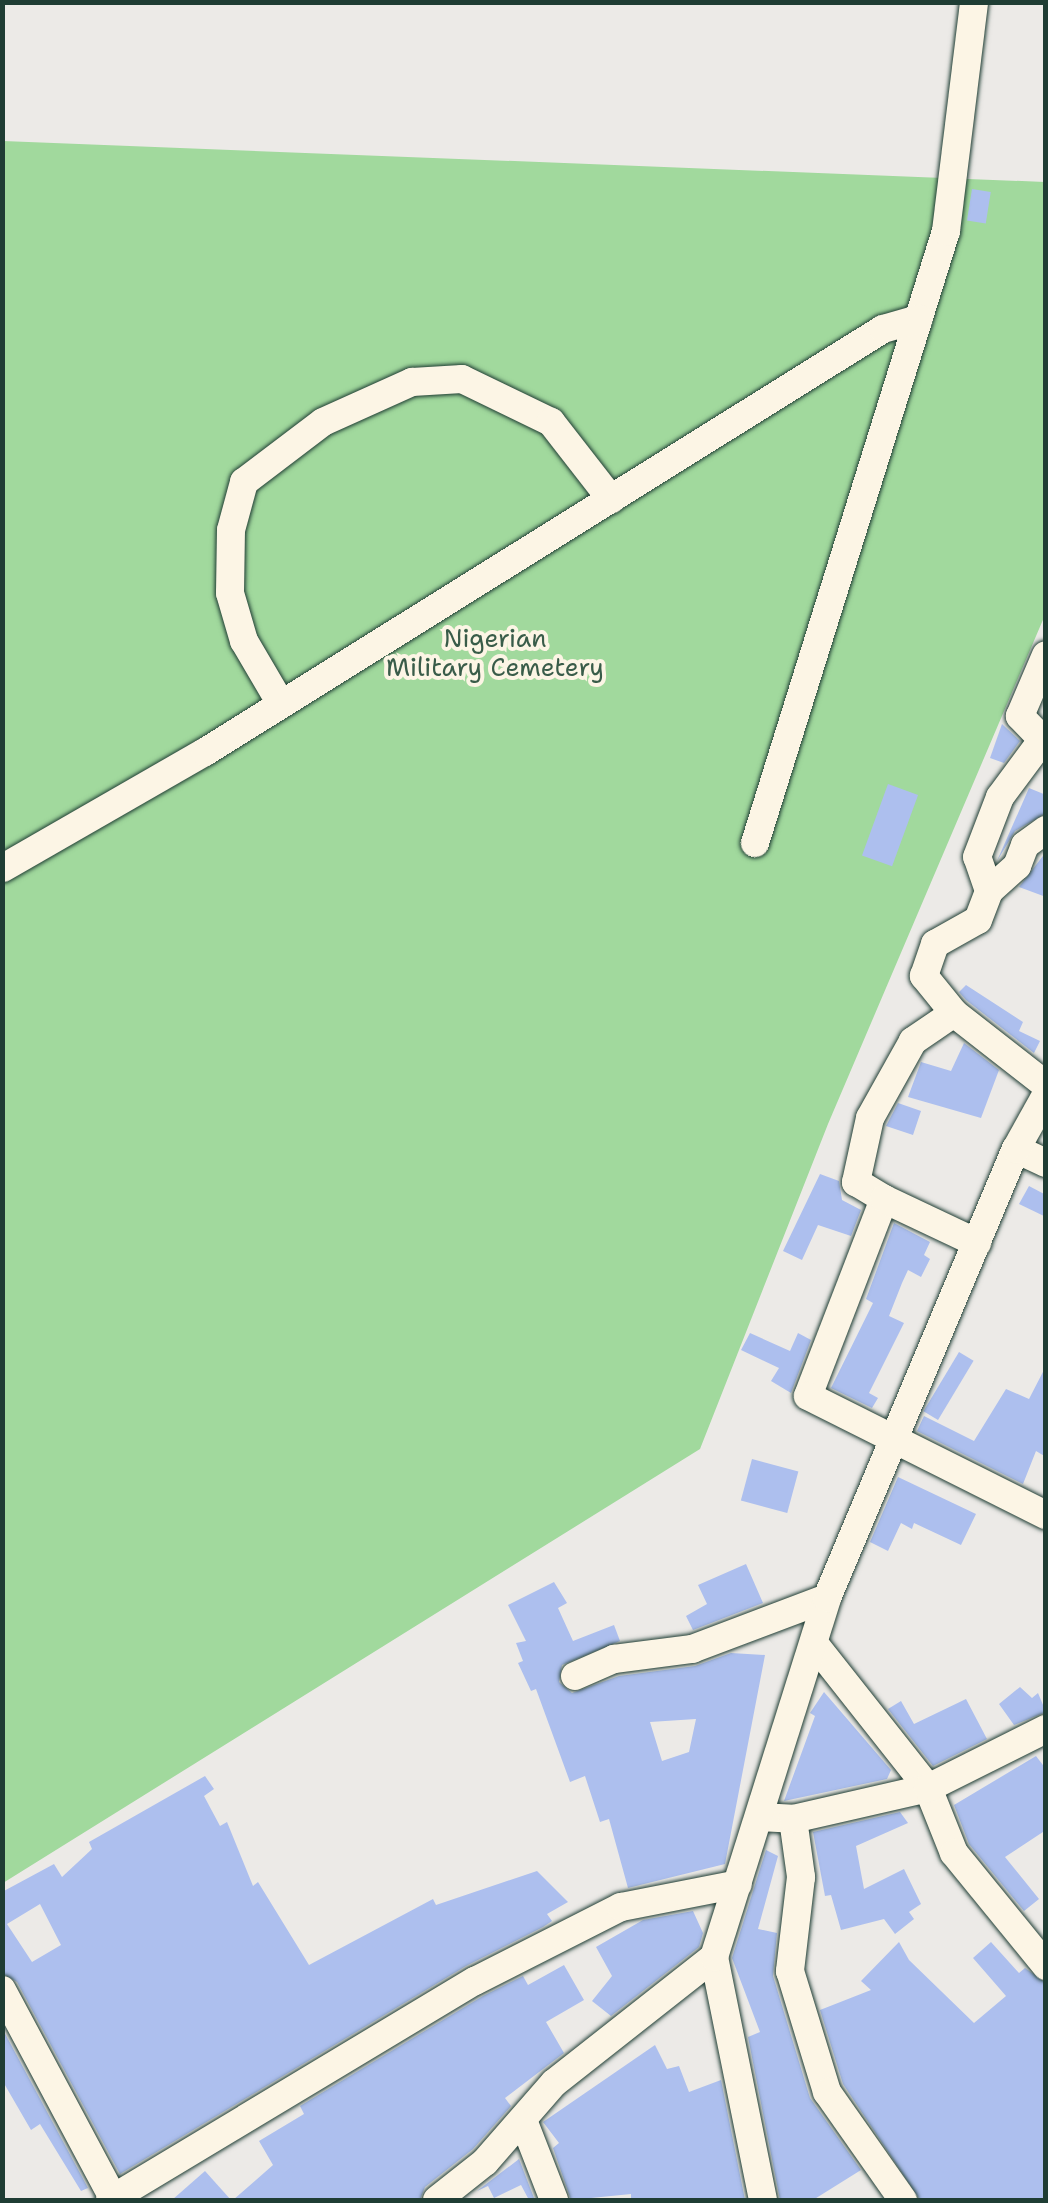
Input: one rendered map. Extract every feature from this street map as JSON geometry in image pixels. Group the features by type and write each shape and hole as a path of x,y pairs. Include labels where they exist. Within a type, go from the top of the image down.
{"street":[{"path":"755,842 918,319 956,184 974,2"},
{"path":"4,868 281,704 883,328 918,319"},
{"path":"281,704 244,641 230,593 231,530 244,482 323,422 412,382 462,379 551,422 611,499"},
{"path":"988,891 977,857 1000,797 1044,737 1020,716 1046,654"},
{"path":"1046,830 1025,845 1017,866 988,891 978,920 935,944 924,976 954,1013 1046,1085"},
{"path":"954,1013 913,1041 870,1118 856,1182 977,1242"},
{"path":"763,2200 714,1956 816,1646 827,1598 1016,1149 1046,1095"},
{"path":"1016,1149 1046,1163"},
{"path":"884,1199 808,1396 1046,1515"},
{"path":"574,1676 614,1659 692,1649 827,1598"},
{"path":"816,1646 928,1788 954,1853 1046,1966"},
{"path":"759,1817 793,1819 928,1788 1046,1729"},
{"path":"793,1819 801,1877 790,1971 810,2041 827,2092 903,2200"},
{"path":"2,1990 111,2199 475,1981 605,1916 738,1884"},
{"path":"437,2200 523,2120 554,2083 714,1956"},
{"path":"523,2120 554,2200"}],"green space":[{"name":"Nigerian Military Cemetery","path":"3,141 1045,182 1045,615 828,1124 700,1449 3,1883"}],"building":[{"path":"972,189 991,192 986,224 967,221"},
{"path":"1002,724 1020,741 1004,763 990,758"},
{"path":"888,784 918,795 892,866 862,855"},
{"path":"1029,788 1046,795 1046,813 1015,831 997,861"},
{"path":"1046,852 1046,897 1019,887"},
{"path":"966,985 1023,1022 1019,1031 1040,1041 1034,1053 966,1000 959,992"},
{"path":"964,1043 999,1070 981,1118 908,1097 921,1062 951,1071"},
{"path":"898,1103 921,1111 913,1135 886,1126"},
{"path":"820,1174 839,1181 842,1200 861,1210 851,1236 818,1225 802,1260 783,1251"},
{"path":"1029,1186 1046,1195 1046,1217 1019,1204"},
{"path":"894,1223 930,1242 924,1255 930,1259 921,1277 908,1270 889,1316 904,1323 869,1393 878,1398 872,1408 831,1388 873,1303 866,1299"},
{"path":"750,1333 790,1351 798,1333 811,1340 791,1393 771,1381 779,1368 741,1350"},
{"path":"959,1352 974,1361 938,1420 923,1411"},
{"path":"1046,1366 1046,1457 1036,1451 1023,1484 917,1431 924,1416 974,1441 1006,1389 1029,1399"},
{"path":"752,1459 798,1471 787,1513 741,1501"},
{"path":"898,1477 976,1514 961,1545 914,1523 912,1529 901,1523 888,1551 870,1542"},
{"path":"746,1564 763,1603 693,1630 686,1616 707,1604 698,1585"},
{"path":"554,1582 567,1603 558,1608 573,1641 614,1625 620,1641 562,1665 559,1682 572,1693 619,1676 695,1666 731,1653 765,1655 725,1864 628,1888 609,1819 600,1822 585,1776 570,1782 536,1689 531,1691 518,1663 523,1661 516,1643 526,1641 508,1605","holes":["696,1719 689,1752 662,1761 650,1722"]},
{"path":"1020,1687 1032,1698 1038,1693 1046,1712 1014,1725 999,1704"},
{"path":"824,1692 891,1770 887,1779 784,1801 815,1716 810,1713"},
{"path":"966,1699 987,1739 933,1766 888,1709 901,1701 914,1724"},
{"path":"1036,1756 1046,1769 1046,1830 1005,1857 1039,1899 1024,1911 969,1844 954,1805"},
{"path":"205,1776 214,1789 204,1796 220,1826 227,1822 253,1886 258,1882 309,1965 433,1899 436,1905 537,1871 568,1902 547,1914 552,1921 543,1927 466,1966 120,2174 17,1982 2,1973 2,1892 54,1864 62,1877 92,1849 89,1842","holes":["40,1904 61,1945 32,1962 7,1924"]},
{"path":"900,1812 908,1823 856,1846 864,1889 904,1869 921,1904 909,1912 914,1919 895,1934 884,1919 841,1930 831,1895 825,1896 813,1832"},
{"path":"766,1850 778,1856 758,1929 777,1933 773,1976 810,2098 861,2170 813,2200 780,2200 748,2037 760,2032 732,1958"},
{"path":"693,1911 703,1933 699,1947 611,2016 592,2001 612,1976 596,1947 643,1920"},
{"path":"899,1942 909,1960 974,2023 1006,1996 973,1958 991,1942 1019,1973 1025,1968 1046,1983 1046,2200 920,2200 843,2084 820,2010 871,1990 861,1981"},
{"path":"564,1965 584,2000 546,2022 564,2053 505,2098 511,2106 473,2149 425,2187 420,2200 233,2200 273,2165 259,2141 304,2114 300,2106 483,1996 523,1976 528,1985"},
{"path":"2,2028 88,2188 81,2191 40,2124 31,2130 2,2080"},
{"path":"655,2045 667,2069 679,2066 689,2092 721,2080 745,2200 631,2200 631,2194 571,2200 553,2148 559,2143 543,2122"},
{"path":"519,2159 534,2198 529,2200 521,2185 494,2198 488,2186 477,2191"},
{"path":"205,2171 231,2200 172,2200"}]}
